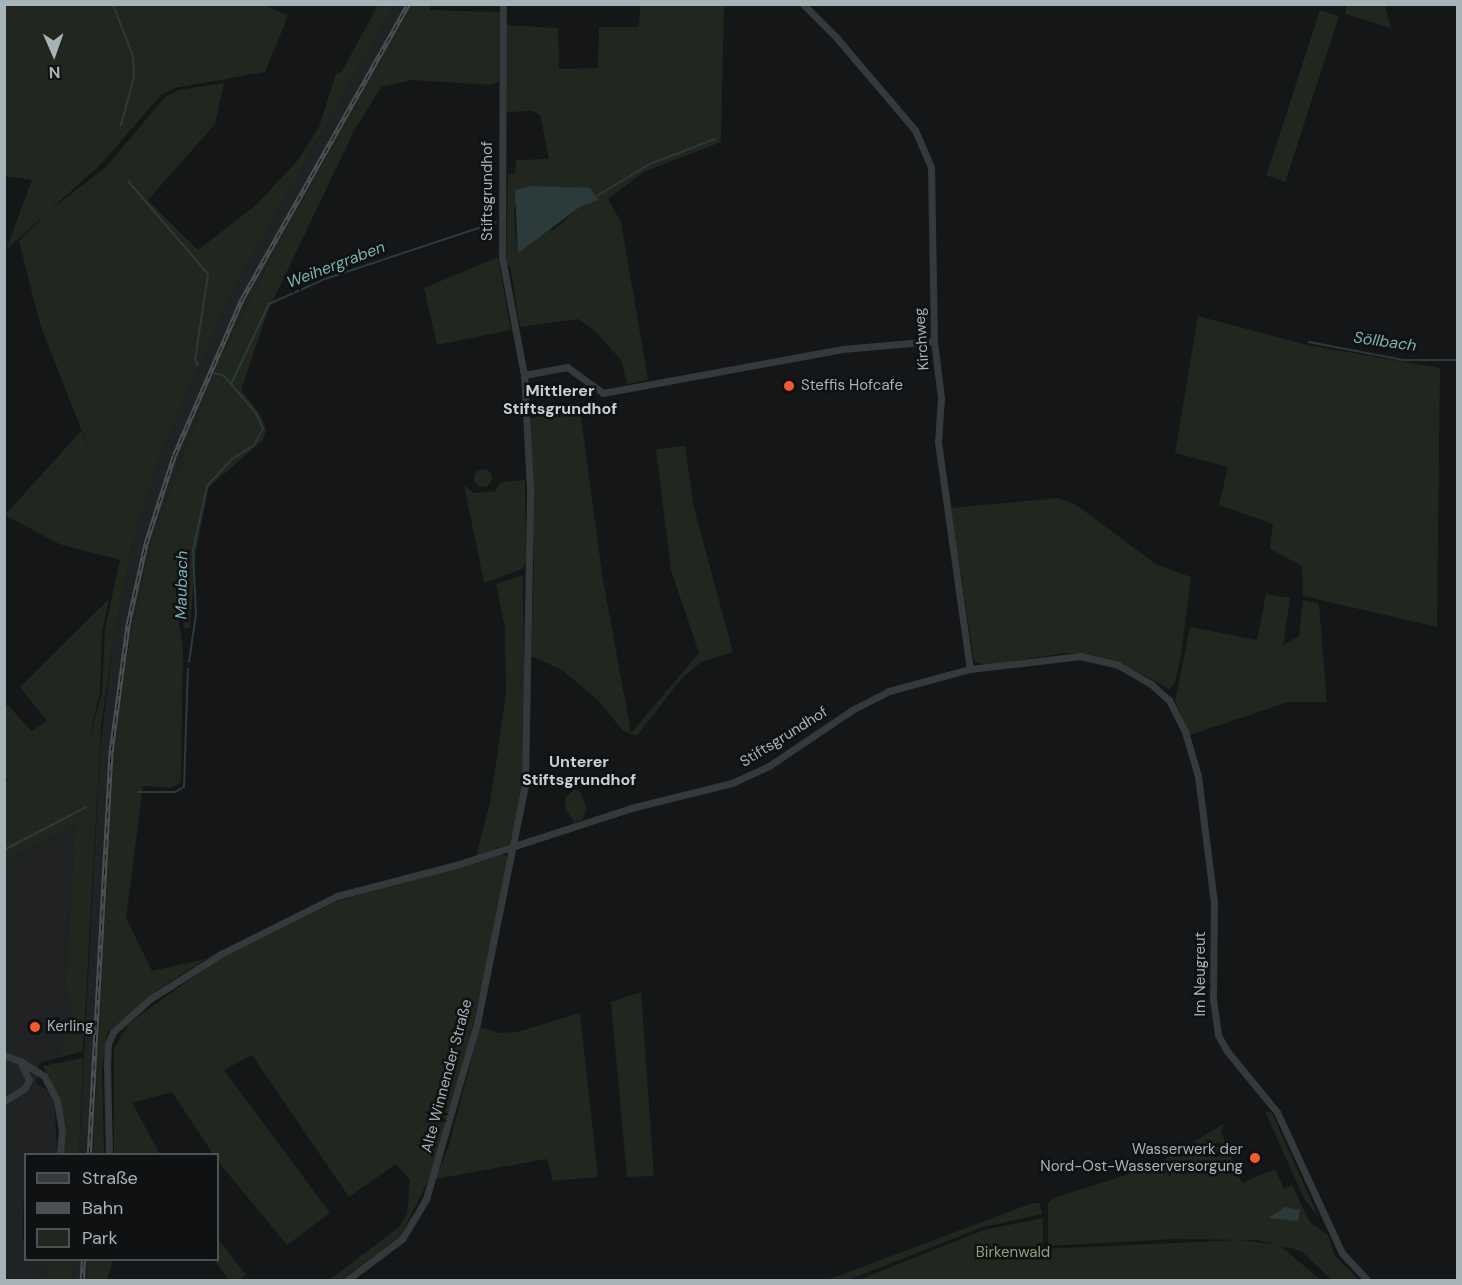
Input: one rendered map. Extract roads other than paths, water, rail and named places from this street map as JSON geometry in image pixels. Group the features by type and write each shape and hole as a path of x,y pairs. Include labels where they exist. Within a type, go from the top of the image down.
{"street":[{"name":"Stiftsgrundhof","path":"503,4 502,258 524,375 530,489 527,751 513,846 632,808 688,797 732,783 768,766 889,691 970,669 1042,658 1093,658 1135,674 1168,700"},
{"name":"Kirchweg","path":"803,4 836,37 915,130 931,167 934,341 941,398 938,442 970,669"},
{"path":"524,375 567,367 603,393 753,364 868,346 934,341"},
{"name":"Im Neugreut","path":"1168,700 1185,732 1198,776 1214,902 1213,999 1218,1035 1227,1052 1277,1112 1342,1254 1367,1281"},
{"path":"109,1153 108,1044 119,1025 150,999 212,959 337,897 513,846"},
{"name":"Alte Winnender Straße","path":"347,1281 402,1239 426,1199 477,1023 513,846"},
{"path":"4,1055 20,1061 44,1076 57,1100 62,1130 60,1153"},
{"path":"4,1101 28,1083 28,1074 20,1061"}],"waterway":[{"path":"114,7 133,56 134,77 121,125"},
{"name":"Weihergraben","path":"597,196 650,164 715,139"},
{"name":"Maubach","path":"128,181 208,274 195,360 198,365"},
{"name":"Weihergraben","path":"231,384 269,304 325,279 496,222"},
{"name":"Söllbach","path":"1309,342 1403,360 1458,360"},
{"name":"Maubach","path":"189,662 196,614 193,551 207,486 232,459 254,445 263,429 256,413 224,376 214,373"},
{"name":"Maubach","path":"138,792 175,792 184,787 188,669"},
{"name":"Maubach","path":"4,850 86,807"}],"railway":[{"path":"89,1153 111,751 128,624 146,543 174,456 242,299 408,4"},
{"path":"82,1280 83,1261"}],"place":[{"name":"Steffis Hofcafe","path":"789,386"},
{"name":"Kerling","path":"35,1027"},
{"name":"Wasserwerk der Nord-Ost-Wasserversorgung","path":"1255,1158"}],"district":[{"name":"Mittlerer Stiftsgrundhof","path":"560,400"},
{"name":"Unterer Stiftsgrundhof","path":"579,771"}],"park label":[{"name":"Birkenwald","path":"1013,1253"}]}
